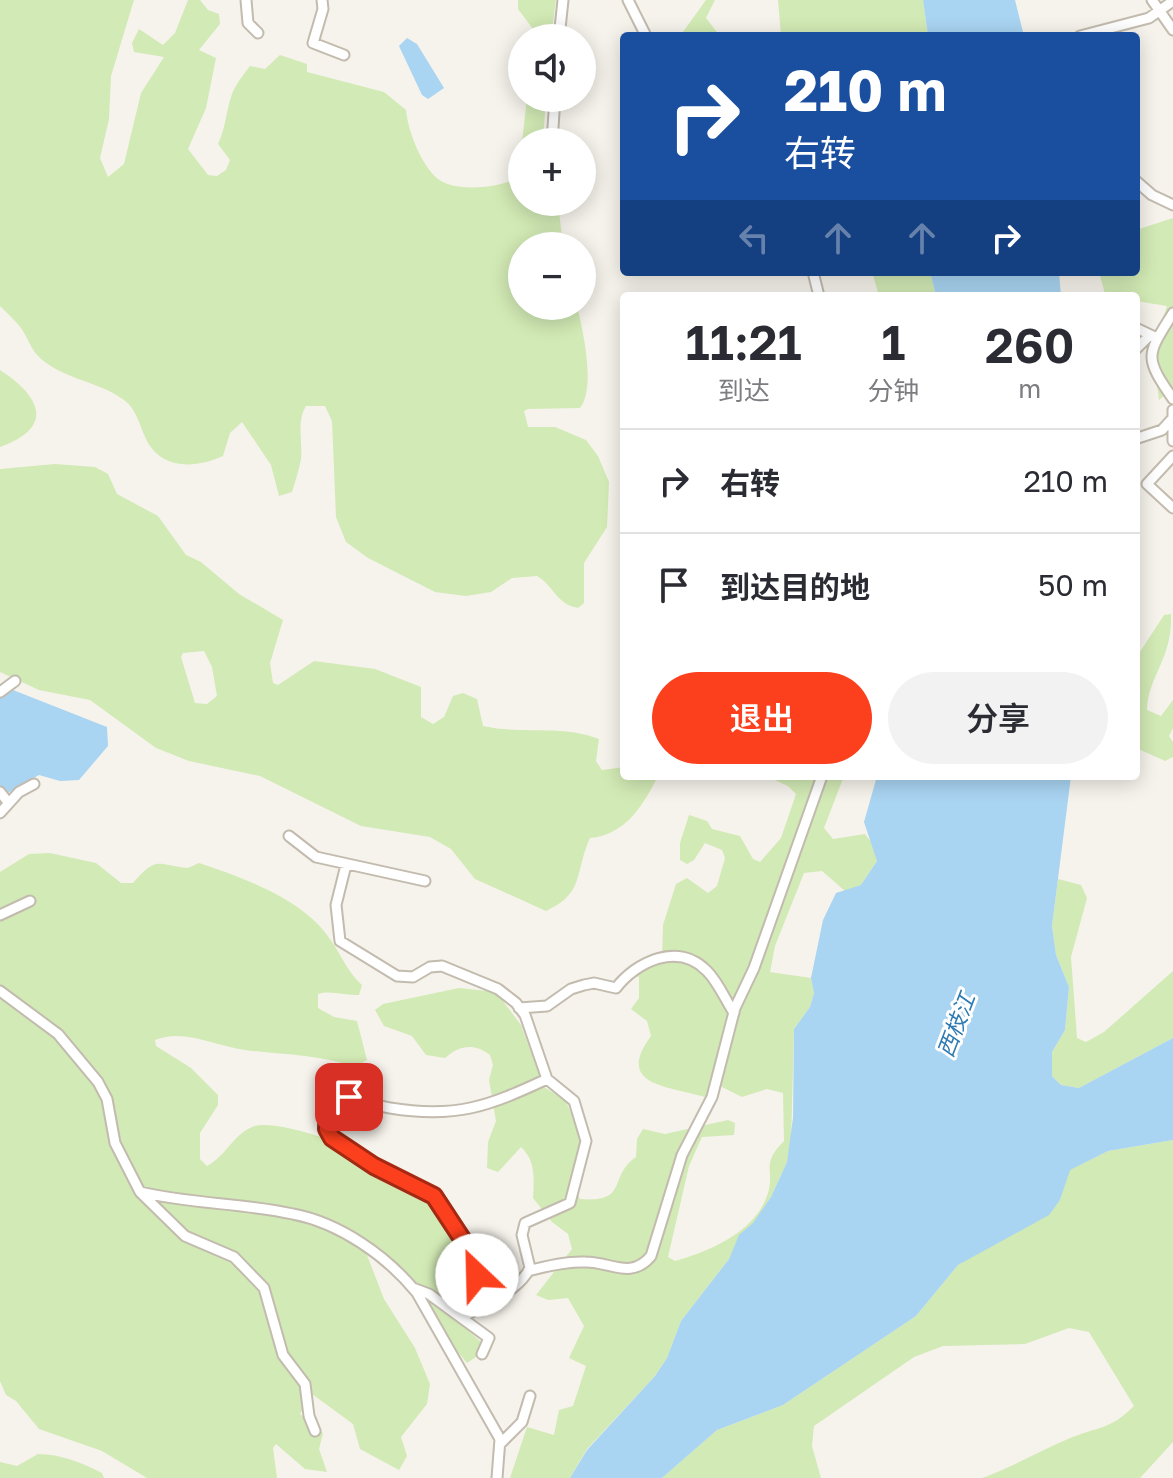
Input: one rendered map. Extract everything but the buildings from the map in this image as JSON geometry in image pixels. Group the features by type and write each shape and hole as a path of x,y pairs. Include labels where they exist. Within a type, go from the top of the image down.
{"street":[{"path":"246,0 248,23 258,33"},
{"path":"322,0 323,9 313,43 344,55"},
{"path":"560,24 563,0"},
{"path":"628,0 644,32"},
{"path":"1152,0 1173,30"},
{"path":"1093,32 1160,12 1173,1"},
{"path":"1140,184 1152,195 1173,205"},
{"path":"1140,346 1154,336 1173,313"},
{"path":"1140,330 1154,336"},
{"path":"1154,336 1150,355 1173,399"},
{"path":"1140,437 1162,430 1172,415"},
{"path":"1172,415 1173,441"},
{"path":"1173,456 1147,484 1173,508"},
{"path":"0,692 15,681"},
{"path":"528,1271 586,1261 626,1270 640,1265 651,1256 682,1155 712,1097 734,1013 754,968 821,780"},
{"path":"0,813 8,802 34,784"},
{"path":"0,792 8,802"},
{"path":"289,836 316,857 425,881"},
{"path":"346,865 336,905 340,941 405,978 442,966 498,989 519,1008 547,1079 574,1101 587,1149 570,1203 525,1223 522,1235 529,1261 528,1271 515,1287 486,1301 463,1318"},
{"path":"0,915 30,901"},
{"path":"519,1008 547,1006 571,989 584,985 594,983 616,988 631,969 670,955 694,961 707,971 734,1013"},
{"path":"0,991 58,1034 98,1082 107,1099 115,1143 140,1192 185,1236 234,1257 264,1288 278,1344 305,1384 309,1416 315,1431"},
{"path":"486,1301 474,1257 434,1196 342,1146 327,1129 327,1114 335,1101 349,1097 388,1108 460,1112 492,1105 547,1079"},
{"path":"140,1192 182,1202 294,1214 319,1222 365,1245 413,1288 500,1444 497,1478"},
{"path":"413,1288 429,1294 489,1338 482,1354"},
{"path":"500,1444 522,1422 530,1396"}],"green space":[{"path":"0,0 134,0 111,76 109,119 100,158 108,177 124,164 141,93 164,57 134,52 132,43 139,29 163,45 175,33 188,0 200,0 208,10 219,14 220,24 199,50 216,58 206,108 188,149 208,175 217,176 226,170 230,160 218,144 230,100 250,66 265,69 280,55 307,64 307,72 384,92 406,110 409,128 421,157 438,179 454,186 475,187 508,181 508,216 560,216 561,232 508,232 508,320 580,320 588,373 585,399 580,408 524,411 528,427 555,427 586,440 598,456 609,482 607,527 584,563 584,603 578,608 565,603 537,576 512,578 491,592 466,596 435,592 368,558 346,542 336,517 332,421 325,406 306,406 301,419 301,459 296,480 292,492 279,496 271,465 242,422 230,433 223,456 201,463 179,464 159,456 151,448 134,412 124,400 46,363 32,349 21,328 0,306"},
{"path":"518,0 556,0 553,24 529,24 518,9"},
{"path":"706,0 715,0 706,18 717,32 683,32"},
{"path":"778,0 923,0 927,32 781,32"},
{"path":"525,112 545,112 544,128 524,128"},
{"path":"1173,218 1173,388 1159,400 1153,351 1167,306 1140,302 1140,292 1104,292 1100,276 1140,276 1140,229"},
{"path":"873,276 931,276 935,292 878,292"},
{"path":"0,370 25,390 36,411 35,421 29,430 0,447"},
{"path":"55,464 95,467 108,474 117,494 158,516 186,555 201,562 239,594 283,620 270,663 273,683 278,685 314,661 375,669 421,687 421,717 433,724 444,717 453,696 463,693 477,699 483,726 570,732 599,739 596,761 602,770 620,768 620,780 656,780 639,808 623,825 602,836 590,838 573,889 567,897 546,911 475,879 451,849 430,837 361,826 260,776 189,761 156,748 90,700 39,690 0,672 0,469","holes":["204,651 212,667 217,696 207,704 195,703 181,657 183,653"]},
{"path":"1171,614 1171,629 1165,655 1151,687 1147,710 1161,716 1173,700 1173,728 1169,736 1173,742 1173,757 1165,761 1140,750 1140,652 1164,615"},
{"path":"775,780 842,780 824,828 833,839 865,834 875,847 877,861 861,885 845,891 822,871 804,873 775,946 770,972 811,978 814,993 810,1007 794,1029 791,1143 787,1162 771,1197 753,1224 740,1235 729,1259 681,1321 667,1358 655,1376 587,1449 570,1478 510,1478 527,1427 554,1435 559,1410 573,1406 586,1366 569,1358 584,1326 568,1298 548,1300 536,1295 572,1249 568,1234 552,1222 533,1198 532,1164 521,1147 498,1172 487,1168 488,1142 496,1121 489,1080 493,1065 490,1055 467,1047 445,1058 426,1055 412,1036 384,1026 375,1010 383,1004 459,988 496,992 521,1025 544,1087 566,1101 582,1148 572,1180 580,1199 596,1199 612,1193 627,1165 636,1157 637,1139 643,1129 665,1134 728,1120 735,1123 734,1135 702,1137 689,1166 668,1257 675,1261 703,1252 730,1238 753,1219 768,1193 770,1162 784,1141 783,1093 767,1089 742,1097 720,1086 705,1097 662,1086 642,1074 639,1065 641,1053 651,1036 647,1021 631,1009 639,998 639,977 630,974 662,960 663,925 676,884 687,878 708,893 717,886 725,858 722,850 705,843 694,860 687,864 680,860 680,843 689,815 707,821 712,829 740,836 753,859 760,862 781,838 796,794"},
{"path":"50,853 96,863 121,883 133,883 153,865 188,868 199,863 251,882 302,910 315,922 362,985 359,995 318,994 318,1008 334,1017 357,1021 367,1060 355,1067 314,1057 245,1050 188,1037 155,1040 156,1046 191,1068 218,1095 218,1105 200,1133 200,1159 207,1166 252,1127 268,1125 318,1136 404,1170 440,1191 460,1228 484,1247 485,1283 495,1292 473,1303 460,1323 482,1343 476,1357 467,1363 452,1345 413,1282 365,1250 384,1299 415,1348 430,1384 427,1404 401,1437 407,1456 399,1470 360,1449 353,1424 312,1394 300,1414 323,1433 319,1449 327,1472 305,1469 276,1444 273,1448 277,1478 147,1478 102,1451 39,1429 16,1401 6,1395 0,1381 0,872 29,854"},
{"path":"1058,879 1081,885 1087,898 1071,957 1077,1038 1086,1042 1104,1032 1173,971 1173,1038 1079,1088 1061,1085 1052,1076 1052,1052 1065,1030 1069,987 1056,955 1052,926"},
{"path":"1173,1140 1173,1442 1140,1478 982,1478 1068,1439 1110,1424 1134,1406 1089,1332 1069,1328 1025,1344 943,1346 914,1357 814,1426 812,1446 821,1478 662,1478 717,1430 783,1405 916,1316 958,1265 1060,1200 1069,1170 1108,1151"},
{"path":"38,1454 79,1463 102,1473 104,1478 0,1478 0,1462 17,1466"}],"water":[{"path":"923,0 1015,0 1023,32 927,32"},
{"path":"407,38 417,44 444,88 428,99 422,95 399,46"},
{"path":"931,276 1059,276 1061,292 935,292"},
{"path":"13,690 107,727 108,746 79,780 60,781 39,775 6,794 0,787 0,697"},
{"name":"西枝江","path":"876,780 1070,780 1052,926 1056,955 1069,987 1065,1030 1052,1052 1052,1076 1061,1085 1079,1088 1173,1038 1173,1140 1108,1151 1070,1170 1060,1200 1049,1215 958,1265 916,1316 783,1405 717,1430 662,1478 570,1478 587,1450 655,1376 667,1358 681,1321 729,1259 739,1235 753,1223 771,1197 787,1162 793,1118 794,1029 810,1007 814,993 811,978 823,920 836,893 861,885 877,861 864,822"}],"route":[{"path":"349,1097 335,1101 328,1109 327,1129 332,1138 374,1166 434,1196 456,1234 474,1257 477,1275"}]}
